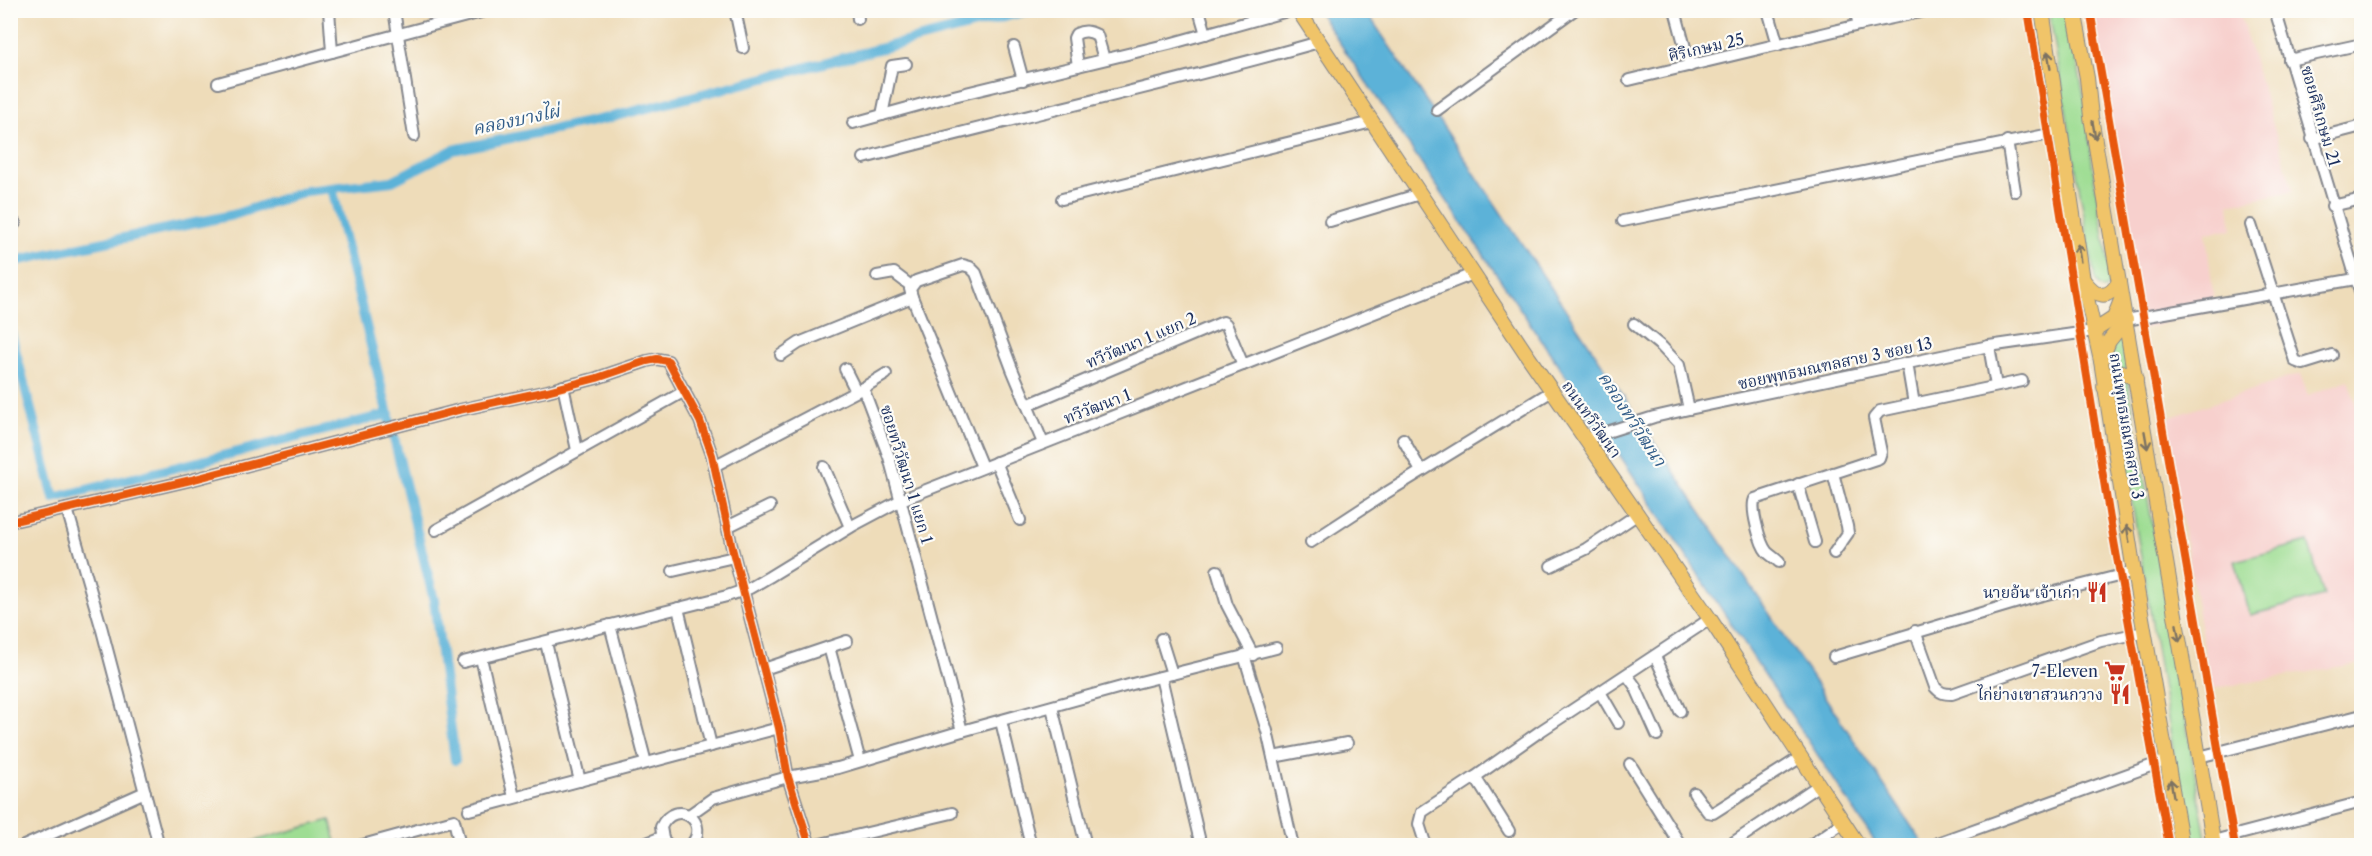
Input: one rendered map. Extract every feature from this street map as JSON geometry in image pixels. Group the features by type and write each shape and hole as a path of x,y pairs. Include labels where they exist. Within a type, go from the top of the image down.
{"main road":[{"name":"ถนนทวีวัฒนา","path":"1298,10 1552,391 1710,619 1859,846"},
{"name":"ถนนพุทธมณฑลสาย 3","path":"2042,10 2083,280 2101,361 2134,572 2182,846"},
{"name":"ถนนพุทธมณฑลสาย 3","path":"2074,10 2214,843"},
{"path":"2083,280 2091,290 2104,295 2114,290 2119,282"},
{"path":"2094,331 2114,318 2122,297"},
{"path":"2101,361 2109,341 2126,320"},
{"path":"2104,387 2108,377 2114,373 2126,372 2136,380"}],"street":[{"path":"329,10 332,52"},
{"path":"394,10 414,136"},
{"path":"218,83 489,10"},
{"path":"735,10 743,48"},
{"path":"1199,10 1206,34"},
{"path":"853,123 1206,34 1291,10"},
{"path":"1437,110 1574,10"},
{"path":"1675,10 1690,66"},
{"path":"1768,10 1778,45"},
{"path":"1855,10 1859,25"},
{"name":"ศิริเกษม 25","path":"1629,80 1930,10"},
{"name":"ซอยศิริเกษม 21","path":"2274,10 2332,206 2358,279 2361,298"},
{"path":"1078,66 1074,38 1076,33 1081,31 1090,31 1097,35 1104,59"},
{"path":"864,158 1145,86 1223,69 1319,42"},
{"path":"2289,60 2361,44"},
{"path":"1014,47 1023,80"},
{"path":"882,115 892,66 906,64"},
{"path":"1062,199 1372,122"},
{"path":"2312,139 2361,126"},
{"path":"1623,221 2060,132"},
{"path":"2007,141 2015,191"},
{"path":"1330,221 1420,194"},
{"path":"2332,206 2361,199"},
{"path":"2251,225 2295,361 2303,364 2332,355"},
{"path":"781,355 799,343 911,291 916,281 963,265 970,267 976,273 1011,369 1043,444"},
{"path":"877,276 894,273 911,291 981,468"},
{"name":"ทวีวัฒนา 1","path":"463,662 546,643 727,596 743,588 750,588 850,527 901,500 1473,274"},
{"path":"2126,320 2358,279"},
{"name":"ทวีวัฒนา 1 แยก 2","path":"1027,405 1223,322 1243,365"},
{"path":"1634,324 1680,365 1689,409"},
{"name":"ซอยพุทธมณฑลสาย 3 ซอย 13","path":"1585,439 1654,417 1689,409 1989,346 2094,331"},
{"path":"1989,346 1996,387"},
{"path":"10,522 225,472 459,410 563,386 657,359 668,361 700,421 714,466 734,557 779,728 788,777 811,846 952,813"},
{"path":"1907,363 1914,404"},
{"name":"ซอยทวีวัฒนา 1 แยก 1","path":"845,369 860,390 879,427 901,500 962,731"},
{"path":"714,466 860,390 886,374"},
{"path":"1779,562 1766,551 1763,545 1752,503 1760,496 1879,458 1881,452 1874,418 1876,414 2022,381"},
{"path":"563,386 578,450"},
{"path":"436,530 685,391"},
{"path":"1311,542 1552,391"},
{"path":"1404,438 1421,471"},
{"path":"996,462 1020,520"},
{"path":"824,467 850,527"},
{"path":"1833,473 1848,533 1834,553"},
{"path":"1798,484 1815,542"},
{"path":"727,527 770,506"},
{"path":"68,509 159,846"},
{"path":"1551,566 1586,549 1638,514"},
{"path":"673,571 734,557"},
{"path":"1217,571 1227,605 1249,655 1293,846"},
{"path":"1834,657 2035,597 2134,572"},
{"path":"678,608 711,746"},
{"path":"1426,846 1419,824 1422,812 1710,619"},
{"path":"610,625 646,763"},
{"path":"1915,631 1935,687 1945,694 1952,694 2101,641 2145,632"},
{"path":"1161,639 1201,846"},
{"path":"764,669 847,640"},
{"path":"546,643 580,781"},
{"path":"830,647 860,761"},
{"path":"689,815 713,798 788,777 838,768 962,731 1276,648"},
{"path":"1655,656 1680,711"},
{"path":"481,658 514,797"},
{"path":"1627,675 1635,686 1657,735"},
{"path":"1599,692 1618,723"},
{"path":"1052,707 1086,846"},
{"path":"2199,757 2361,715"},
{"path":"1001,721 1031,846"},
{"path":"469,810 779,728"},
{"path":"1273,757 1347,743"},
{"path":"1694,793 1708,812 1713,813 1801,758"},
{"path":"1937,843 2167,760"},
{"path":"1630,764 1681,846"},
{"path":"1475,777 1509,831"},
{"path":"1728,846 1819,785"},
{"path":"24,846 145,792"},
{"path":"2214,843 2361,802"},
{"path":"639,846 665,841 661,826 668,816 680,812 689,815 697,826 697,838 693,845"},
{"path":"359,846 454,820 460,846"},
{"path":"1809,846 1844,822"}],"shaded area":[{"path":"2089,11 2239,11 2293,191 2229,204 2232,229 2206,233 2215,311 2188,316 2141,330"},
{"path":"2300,374 2308,395 2348,380 2362,423 2361,663 2211,689 2165,419"}],"green space":[{"path":"2049,11 2067,11 2085,102 2094,178 2112,282 2104,290 2095,279"},
{"path":"2124,333 2131,370 2115,369 2111,347"},
{"path":"2117,378 2128,382 2207,845 2189,845 2112,383"},
{"path":"2308,542 2324,596 2250,615 2235,561"},
{"path":"330,820 337,845 240,845"}],"water":[{"name":"คลองทวีวัฒนา","path":"1318,11 1366,11 1924,845 1877,845 1619,454 1611,453 1585,413 1586,406"}],"waterway":[{"name":"คลองบางไผ่","path":"10,262 233,215 306,191 392,181 453,150 608,118 1031,10"},
{"path":"332,188 434,600 455,760"},
{"path":"10,330 54,498 389,414"}],"cycle path":[{"path":"2028,10 2110,519 2169,846"},
{"path":"2090,10 2235,846"},
{"path":"10,522 191,480 459,410 547,391 597,378 647,361 657,359 668,361 700,421 712,455 732,548 779,728 788,777 810,846"}],"place":[{"name":"นายอ้น เจ้าเก่า","path":"2097,592"},
{"name":"7-Eleven","path":"2115,671"},
{"name":"ไก่ย่างเขาสวนกวาง","path":"2120,694"}]}
